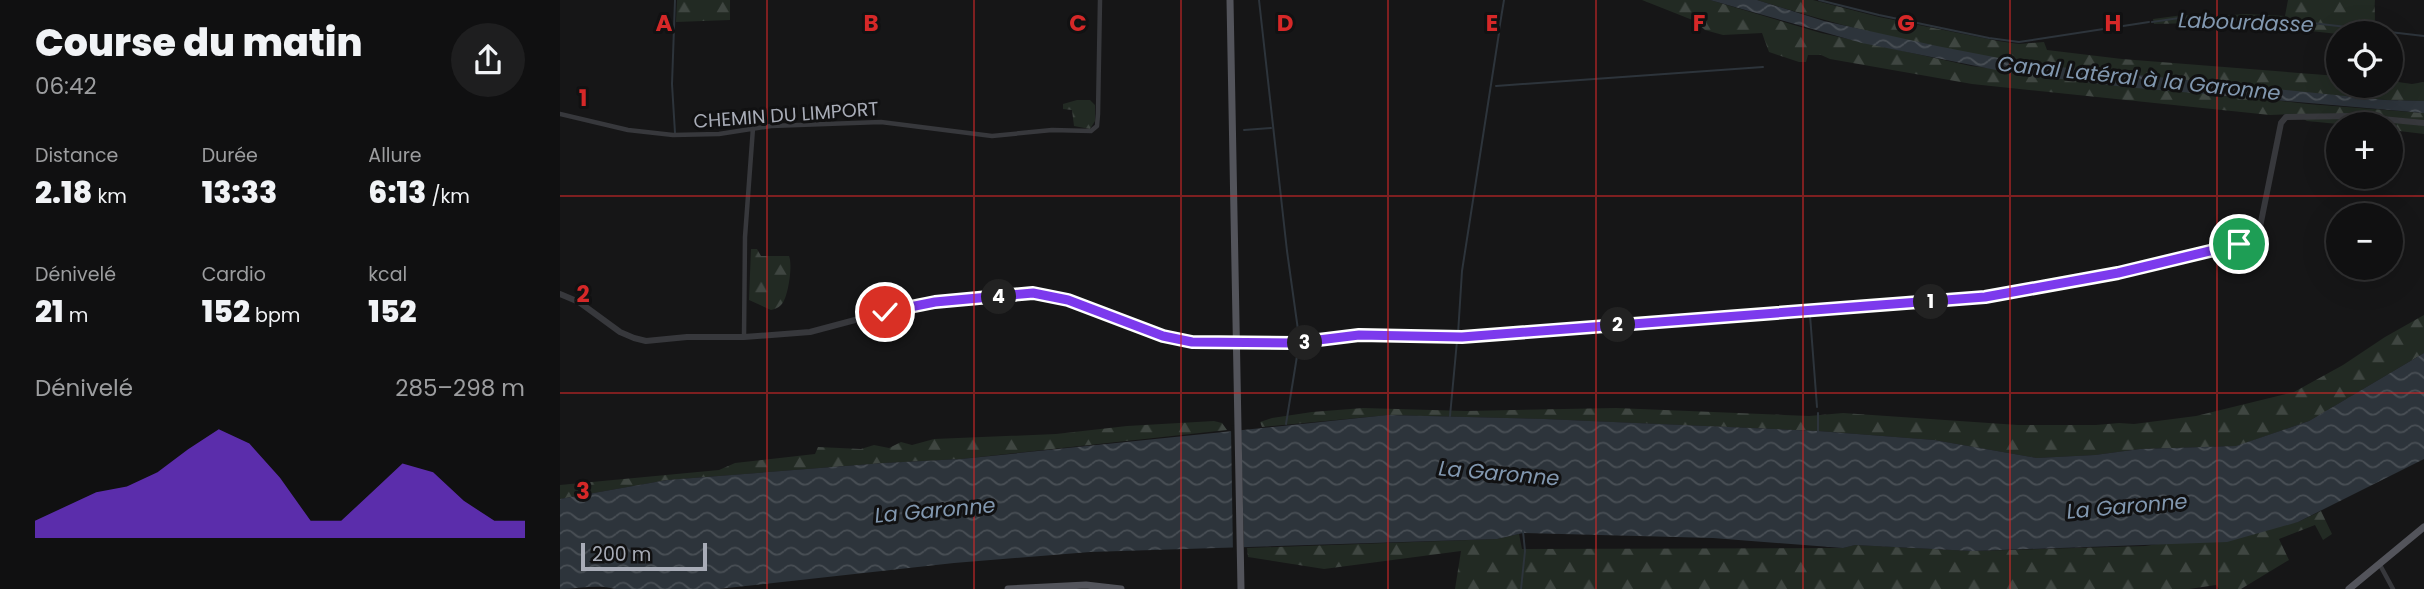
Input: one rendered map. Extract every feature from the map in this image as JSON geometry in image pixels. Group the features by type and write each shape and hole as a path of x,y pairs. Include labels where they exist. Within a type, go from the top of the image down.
{"main road":[{"path":"1230,0 1241,589"},
{"path":"2349,589 2424,527"},
{"path":"1008,589 1078,585 1121,589"}],"street":[{"name":"CHEMIN DU LIMPORT","path":"560,114 628,130 673,135 881,122 992,136 1040,131 1091,131 1097,126 1098,114 1100,0"},
{"path":"560,294 579,302 620,332 646,341 687,337 744,338 824,330 885,312 935,302 1033,293 1092,308 1163,336 1221,344 1307,342 1359,335 1462,337 1942,301 1985,297 2118,273 2247,243 2255,238 2260,227 2281,122 2286,117 2340,116 2424,123"},
{"path":"744,338 745,237 753,128"},
{"path":"2380,565 2393,589"}],"green space":[{"path":"677,0 730,0 730,20 676,22"},
{"path":"1642,0 1710,0 1821,33 1971,66 2308,104 2424,113 2424,134 2403,131 2403,112 2326,112 2326,123 2307,121 2295,114 2270,115 1972,84 1830,59 1821,55 1808,55 1806,62 1799,62 1769,52 1762,33 1723,35 1705,30 1695,21"},
{"path":"1757,0 1813,0 1879,17 1998,41 2019,44 2044,42 2047,50 2122,59 2326,75 2326,95 2163,80 2031,64 1961,52 1824,20"},
{"path":"2288,0 2375,0 2375,21 2326,21 2326,33 2244,22 2154,24 2153,19 2183,15 2285,16"},
{"path":"2424,82 2424,101 2363,98 2403,98 2403,83"},
{"path":"1090,100 1095,105 1095,121 1090,129 1074,126 1072,110 1063,109 1063,104"},
{"path":"751,249 757,249 761,256 789,256 788,289 784,302 775,309 771,310 749,300"},
{"path":"2424,315 2424,353 2309,421 2237,446 2140,449 2037,458 1934,440 1818,431 1389,415 1262,427 1260,422 1312,412 1363,408 1466,411 1616,408 1809,416 1843,413 2018,425 2134,424 2196,416 2294,392"},
{"path":"1214,421 1222,423 1227,430 961,459 667,480 560,499 560,485 719,470 735,463 815,454 818,447 861,449 874,445 889,448 901,442 912,445 934,439 1056,434 1127,426"},
{"path":"2321,511 2332,534 2323,540 2315,525 2279,539 2289,560 2241,589 2219,589 2216,585 2189,589 1455,589 1461,551 1324,569 1248,557 1247,548 1497,539 1519,534 1522,549 1843,548 1855,545 1972,551 2145,546 2298,522"}],"water":[{"name":"Canal Latéral à la Garonne","path":"1710,0 1757,0 1824,21 2030,64 2326,94 2326,98 2424,101 2424,113 2125,87 2006,72 1862,43"},
{"name":"La Garonne","path":"2424,353 2424,459 2298,522 2227,542 1972,551 1855,545 1843,548 1713,538 1523,533 1497,539 1090,552 954,563 718,589 560,589 560,499 667,480 961,459 1388,415 1818,431 1934,440 2037,458 2140,449 2236,446 2309,421"}],"pier":[{"path":"1241,425 1244,552 1233,552 1231,426"}],"waterway":[{"path":"675,0 672,84 675,133"},
{"path":"1259,0 1299,337"},
{"path":"1499,30 1504,0"},
{"name":"Labourdasse","path":"1819,0 1879,15 2019,42 2149,22"},
{"name":"Labourdasse","path":"2152,22 2179,18 2295,21 2424,36"},
{"path":"1458,334 1462,271 1499,33"},
{"path":"1496,86 1763,67"},
{"path":"1244,130 1271,128"},
{"path":"1810,315 1817,407"},
{"path":"1450,416 1457,341"},
{"path":"1286,424 1298,350"},
{"path":"1818,413 1818,433"},
{"path":"1521,589 1525,551 1523,531"}],"route":[{"path":"885,312 935,302 1033,293 1068,300 1163,336 1192,342 1294,343 1359,335 1462,337 1985,297 2118,273 2239,244"}]}
